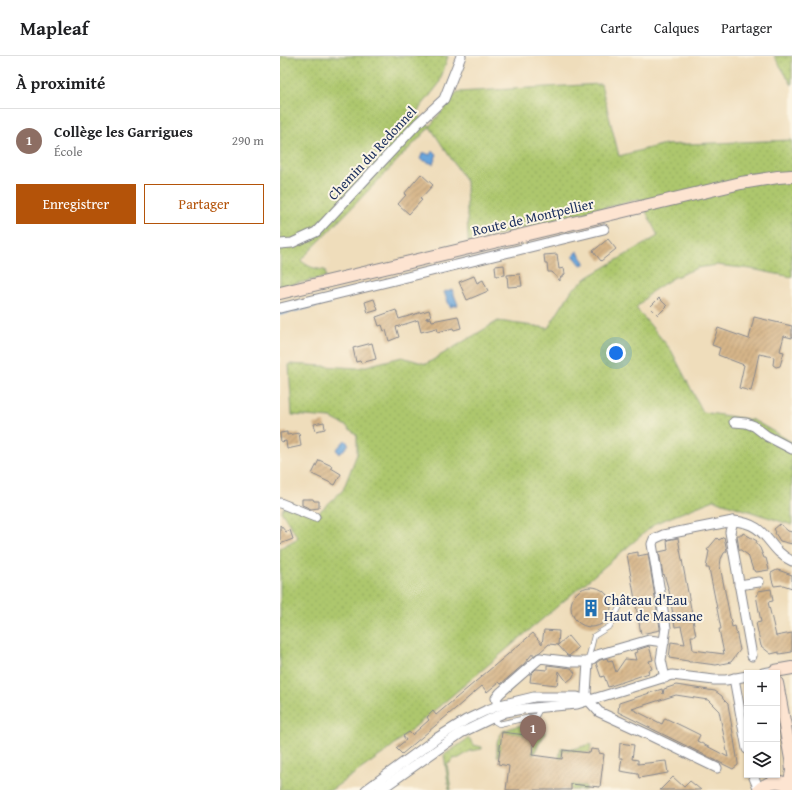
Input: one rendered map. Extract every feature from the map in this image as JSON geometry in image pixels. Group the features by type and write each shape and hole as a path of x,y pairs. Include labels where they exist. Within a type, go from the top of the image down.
{"street":[{"name":"Chemin du Redonnel","path":"280,244 292,242 316,232 418,123 444,99 461,56"},
{"name":"Route de Montpellier","path":"281,293 741,183 792,176"},
{"path":"280,308 604,230"},
{"path":"734,422 746,423 754,426 767,436 792,449"},
{"path":"280,503 315,517"},
{"path":"665,678 661,660 666,628 652,544 657,536 733,522 744,522 753,525 768,538 779,554 792,561"},
{"path":"733,522 730,532 752,656"},
{"path":"739,585 759,582"},
{"path":"498,706 496,698 500,693 540,658 573,662 588,662 597,655 648,640 664,642"},
{"path":"588,662 586,693 589,701 599,712 717,768"},
{"path":"780,671 792,668"},
{"path":"380,790 461,733 490,718 506,712 577,704 672,675 714,680 726,680 744,676"},
{"path":"734,678 746,742"},
{"path":"366,790 437,738 466,720 485,711 498,706 534,697 571,697 589,701"},
{"path":"755,778 759,790 769,783 775,782 781,782 791,787 791,759 780,699"}],"lane":[{"path":"588,662 594,636 610,626 620,606"}],"green space":[{"path":"280,56 448,56 439,84 416,113 430,126 457,92 601,84 619,156 661,145 792,140 792,277 751,269 717,265 697,268 673,278 651,292 636,308 671,350 703,412 753,420 792,442 792,525 714,500 656,523 384,753 331,790 280,790 280,548 298,538 281,511 289,502 317,514 343,490 357,454 357,435 346,426 331,418 292,415 289,364 358,368 402,357 426,364 498,321 548,328 572,290 588,277 658,236 640,199 468,242 466,181 430,127 301,260 312,267 325,270 326,277 280,287"},
{"path":"774,56 792,56 792,85"},
{"path":"524,725 541,726 545,733 533,755 534,736 503,732 499,757 497,756 497,743 501,732 513,727"},
{"path":"469,738 474,745 482,747 482,749 470,751 459,758 453,759 447,764 451,790 449,790 444,755"},
{"path":"591,744 590,753 563,750 562,759 559,758 561,748 573,749"},
{"path":"559,783 586,786 585,790 565,790"}],"water":[{"path":"432,151 437,154 433,164 420,159 423,152 430,155"},
{"path":"577,251 585,262 584,264 581,265 573,255"},
{"path":"452,289 458,305 450,307 444,292"},
{"path":"345,440 349,444 340,454 336,450"}],"building":[{"path":"421,174 433,185 409,214 398,204 406,195 404,194"},
{"path":"608,239 616,249 601,261 593,251"},
{"path":"557,254 559,269 564,268 565,274 560,278 560,281 552,272 548,272 544,255"},
{"path":"504,265 505,275 496,276 495,266"},
{"path":"520,274 522,286 508,287 507,275"},
{"path":"474,276 477,283 483,280 488,291 467,300 459,282"},
{"path":"659,298 667,306 658,315 650,307"},
{"path":"374,299 378,310 368,313 365,302"},
{"path":"396,310 399,319 429,310 431,316 426,319 431,318 432,321 458,316 461,328 454,330 453,328 438,332 437,328 421,332 418,320 396,327 399,337 389,341 386,330 384,331 382,325 379,326 376,317"},
{"path":"754,317 792,326 792,338 784,336 780,351 784,352 780,366 776,367 773,365 774,357 759,354 751,391 739,388 744,365 718,355 720,348 712,345 718,328 749,339"},
{"path":"372,343 376,359 361,363 360,361 356,362 353,348"},
{"path":"324,422 325,429 316,431 314,424"},
{"path":"287,432 287,435 299,433 301,446 287,449 286,441 281,442 280,433"},
{"path":"319,460 332,466 331,468 341,474 335,485 312,474"},
{"path":"302,499 313,499 314,501 319,501 319,508 311,509 302,505"},
{"path":"780,524 788,531 792,532 792,544 780,541 775,533 776,532 774,529"},
{"path":"280,525 286,532 290,530 293,539 280,544"},
{"path":"743,533 757,541 756,543 764,558 766,558 769,570 756,572 753,570 748,555 739,549 737,535 742,535"},
{"path":"724,537 727,551 721,559 720,566 732,627 735,626 740,650 731,662 716,665 669,658 671,642 685,644 681,626 675,627 669,591 664,574 663,575 659,552 668,550 667,540 678,538 696,636 691,636 693,650 724,654 719,629 721,629 709,568 706,568 709,551 707,550 717,538 719,540"},
{"path":"638,552 638,556 648,554 660,628 660,630 641,634 627,554"},
{"path":"777,570 792,575 792,588 783,585 774,586 771,573"},
{"name":"Château d'Eau Haut de Massane","path":"595,587 602,590 608,596 611,607 610,615 602,624 595,627 587,627 580,624 572,615 571,603 574,596 583,588"},
{"path":"771,589 773,601 768,602 776,636 792,633 792,652 779,654 779,652 771,654 761,646 756,623 761,622 756,595 758,594 758,591"},
{"path":"544,630 559,631 558,645 549,644 533,656 533,653 524,664 501,684 499,682 487,692 482,686 402,754 396,748 406,740 403,736 409,732 412,735 429,720 427,717 433,711 436,715 533,633 542,644"},
{"path":"568,636 578,648 569,656 558,645"},
{"path":"649,646 653,660 649,661 652,669 648,670 649,673 608,687 604,676 601,677 596,663 607,658 608,661 612,660 616,672 625,659 636,660 634,653 638,652 637,650"},
{"path":"547,665 571,668 575,673 567,682 559,671 557,685 530,682 531,674 536,669 547,670"},
{"path":"676,685 715,691 722,696 728,704 738,765 733,769 618,712 619,703 662,689 663,694 664,689","holes":["676,695 708,700 719,711 728,757 697,741 700,735 665,718 662,724 632,709"]},
{"path":"502,732 534,736 532,755 562,759 563,750 590,753 591,749 599,750 599,753 604,754 600,787 571,784 571,790 506,790 509,766 498,764"},
{"path":"620,743 634,745 632,759 638,760 638,764 666,761 668,773 639,778 638,774 620,771 622,758 619,758"},
{"path":"673,777 684,787 690,781 701,790 660,790"}],"waterway":[{"path":"280,314 330,302"}],"place":[{"name":"Château d'Eau Haut de Massane","path":"591,608"},
{"name":"Collège les Garrigues","path":"533,748"}]}
